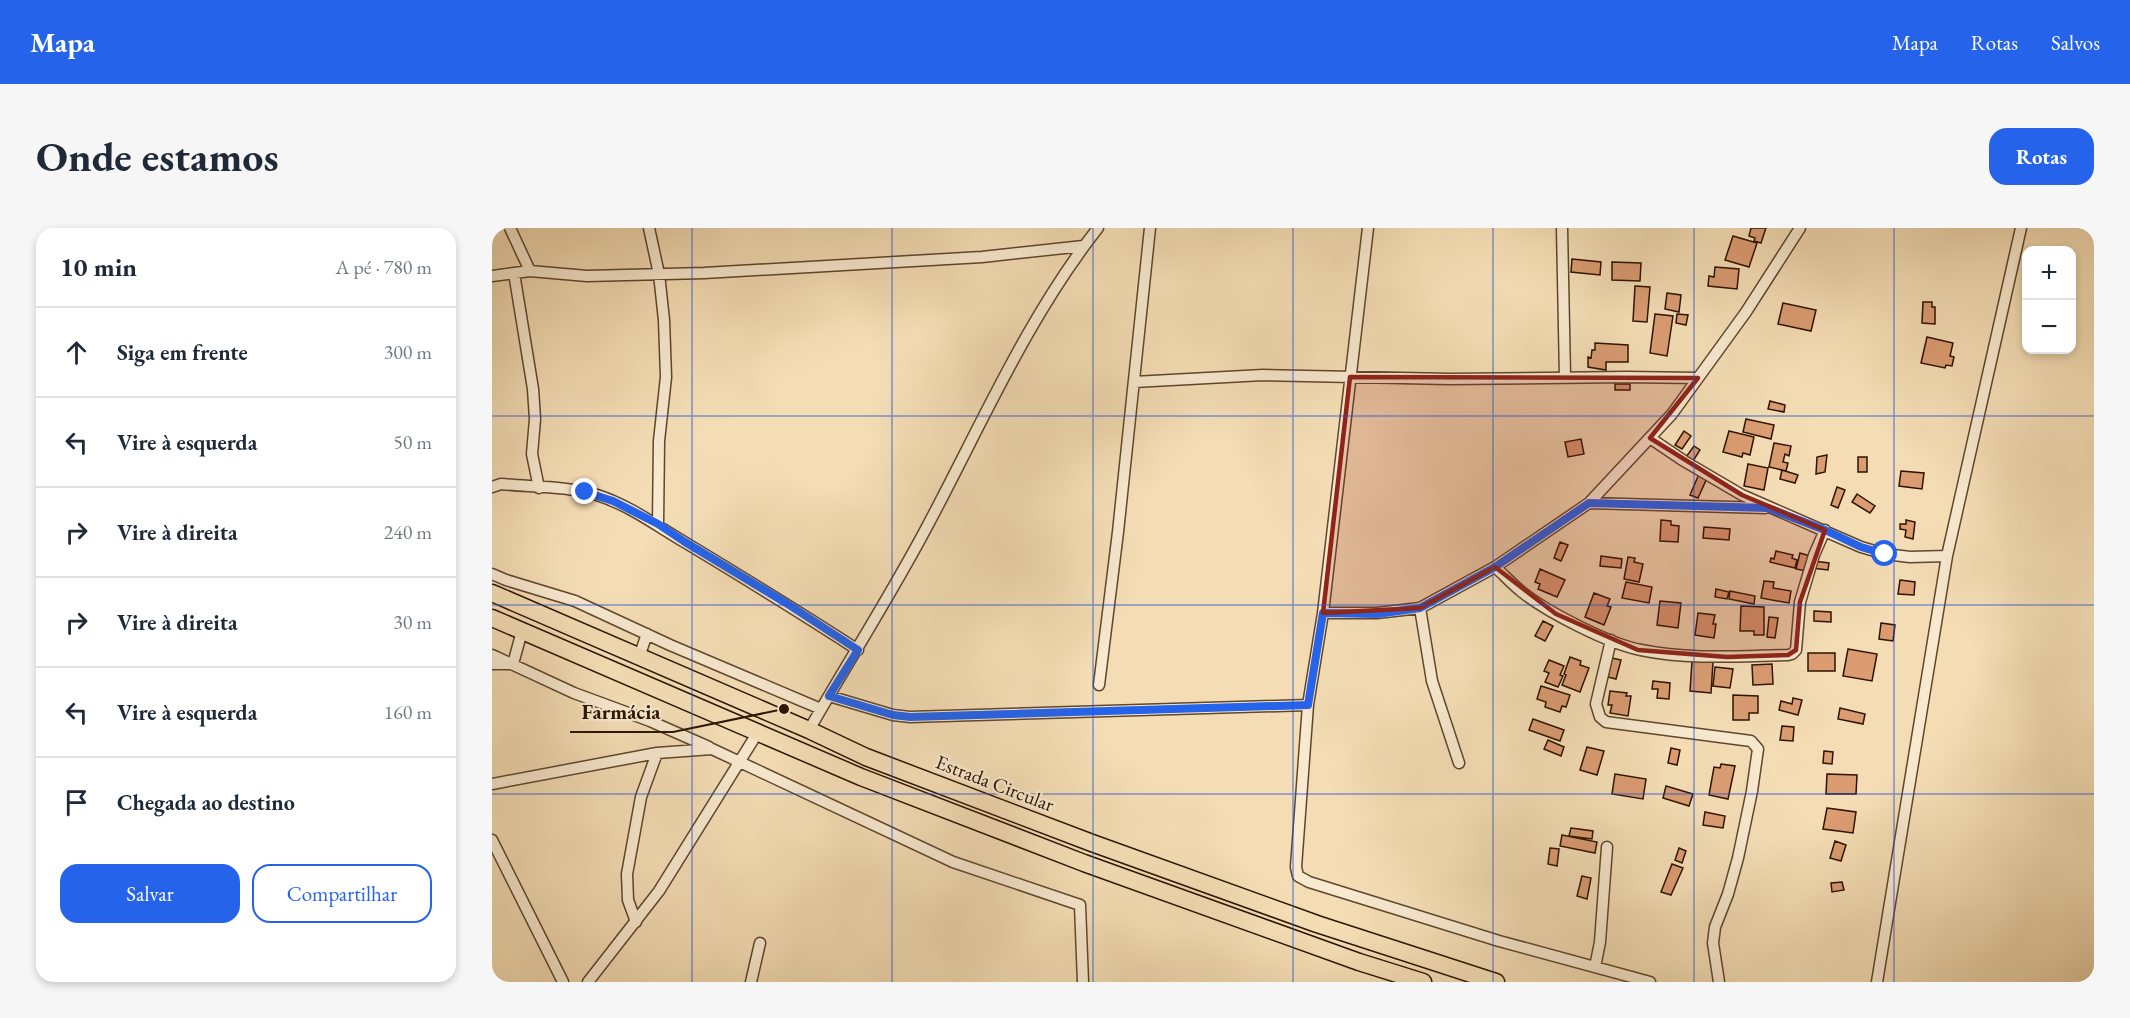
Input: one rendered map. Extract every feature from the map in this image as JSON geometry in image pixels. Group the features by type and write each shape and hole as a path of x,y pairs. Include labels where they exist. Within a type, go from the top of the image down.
{"main road":[{"name":"Estrada Circular","path":"492,593 809,730 866,757 1092,843 1317,924 1496,982"},
{"path":"492,618 861,777 1084,863 1359,962 1423,982"}],"street":[{"path":"510,228 530,271"},
{"path":"650,228 664,320 666,377 659,441 658,524"},
{"path":"809,730 858,650 930,522 1019,349 1083,246 1098,228"},
{"path":"1099,685 1118,532 1150,228"},
{"path":"1368,228 1323,613 1308,705 1296,867 1298,876 1309,882 1499,941 1650,982"},
{"path":"1562,228 1565,377"},
{"path":"1323,613 1377,614 1420,608 1495,567 1589,503 1672,414 1746,312 1800,228"},
{"path":"1877,982 1947,556 2021,228"},
{"path":"492,276 530,271 587,276 658,274 971,258 1083,246"},
{"path":"514,273 533,389 535,419 532,454 539,488"},
{"path":"1134,382 1263,375 1449,379 1698,378"},
{"path":"1650,438 1742,495 1861,547 1885,554 1910,557 1947,556"},
{"path":"492,487 501,484 599,495 658,524 858,650"},
{"path":"1589,503 1768,508"},
{"path":"1495,567 1522,592 1548,609 1611,640 1638,650 1727,657 1792,654 1796,650 1800,602 1814,555 1825,530"},
{"path":"492,574 575,601 821,709"},
{"path":"1420,608 1432,681 1459,763"},
{"path":"513,664 522,631"},
{"path":"639,657 647,634"},
{"path":"1611,640 1596,704 1600,717 1606,722 1751,741 1758,749 1738,858 1728,894 1715,927 1713,943 1719,982"},
{"path":"492,655 574,693 650,721 739,761 952,862 1080,905 1083,982"},
{"path":"492,664 513,664"},
{"path":"829,696 893,715 910,717 1308,705"},
{"path":"588,982 658,891 758,732"},
{"path":"492,784 657,753 712,749"},
{"path":"636,922 628,900 627,874 641,797 657,753"},
{"path":"492,840 563,982"},
{"path":"1595,967 1603,910 1607,847"},
{"path":"751,982 760,943"}],"highlighted area":[{"path":"1350,377 1698,378 1650,438 1742,495 1825,530 1800,602 1796,650 1788,655 1727,657 1638,650 1556,614 1495,567 1420,608 1323,613"}],"building":[{"path":"1751,228 1766,228 1761,243 1749,236"},
{"path":"1733,236 1757,243 1749,267 1725,260"},
{"path":"1572,259 1601,262 1600,275 1571,272"},
{"path":"1612,262 1641,263 1640,281 1612,280"},
{"path":"1715,267 1739,269 1737,289 1708,286 1709,276 1714,277"},
{"path":"1635,286 1650,287 1647,322 1633,321"},
{"path":"1667,293 1681,295 1679,312 1665,309"},
{"path":"1923,302 1932,302 1932,307 1935,307 1935,324 1922,323"},
{"path":"1783,303 1816,310 1811,331 1778,324"},
{"path":"1655,314 1673,316 1667,356 1650,353"},
{"path":"1677,314 1688,315 1686,325 1676,323"},
{"path":"1927,337 1953,343 1950,356 1954,357 1952,366 1946,365 1945,368 1921,363"},
{"path":"1595,343 1628,345 1628,362 1606,362 1606,370 1588,367 1588,357 1591,358 1592,350 1595,350"},
{"path":"1615,384 1630,384 1630,390 1615,390"},
{"path":"1770,401 1785,405 1784,412 1768,409"},
{"path":"1746,419 1774,425 1771,439 1743,432"},
{"path":"1684,431 1691,436 1682,449 1675,445"},
{"path":"1729,431 1754,437 1750,455 1743,453 1742,457 1723,452"},
{"path":"1581,439 1584,454 1568,457 1565,442"},
{"path":"1774,443 1791,446 1789,456 1785,454 1783,462 1788,463 1786,471 1769,467"},
{"path":"1694,446 1700,450 1693,461 1686,457"},
{"path":"1827,455 1825,472 1816,474 1817,457"},
{"path":"1858,457 1867,457 1867,472 1858,472"},
{"path":"1748,464 1768,468 1764,490 1744,486"},
{"path":"1782,470 1798,475 1795,483 1780,479"},
{"path":"1901,471 1924,473 1922,489 1899,486"},
{"path":"1699,474 1707,478 1698,498 1690,495"},
{"path":"1837,487 1845,490 1838,508 1831,505"},
{"path":"1857,494 1875,506 1870,513 1852,502"},
{"path":"1661,520 1671,521 1671,525 1679,526 1678,542 1660,541"},
{"path":"1906,520 1915,522 1913,539 1905,537 1906,530 1900,529 1900,524 1906,524"},
{"path":"1704,527 1730,529 1729,540 1703,538"},
{"path":"1560,542 1568,545 1561,561 1554,558"},
{"path":"1776,551 1793,555 1792,558 1797,560 1795,568 1770,562 1771,558 1774,559"},
{"path":"1800,553 1810,556 1806,571 1796,569"},
{"path":"1601,556 1622,559 1621,568 1600,566"},
{"path":"1628,557 1635,558 1634,562 1643,564 1639,582 1624,579"},
{"path":"1813,561 1829,563 1828,570 1812,568"},
{"path":"1540,569 1565,580 1557,597 1538,589 1540,584 1535,582"},
{"path":"1900,580 1915,582 1914,595 1898,594"},
{"path":"1764,581 1774,582 1773,588 1791,591 1789,603 1761,598"},
{"path":"1626,582 1652,587 1649,603 1622,598"},
{"path":"1716,589 1729,592 1727,599 1715,597"},
{"path":"1730,591 1755,596 1754,604 1729,599"},
{"path":"1594,593 1610,599 1607,606 1611,607 1604,625 1585,617"},
{"path":"1660,601 1681,603 1678,628 1657,625"},
{"path":"1741,606 1764,607 1764,635 1754,635 1754,631 1740,631"},
{"path":"1814,611 1831,612 1831,622 1814,621"},
{"path":"1698,613 1715,615 1714,638 1695,635"},
{"path":"1769,617 1778,618 1775,638 1767,637"},
{"path":"1543,621 1553,626 1545,641 1535,636"},
{"path":"1881,623 1895,625 1893,641 1879,639"},
{"path":"1848,649 1877,654 1872,681 1843,676"},
{"path":"1808,653 1835,653 1835,671 1808,671"},
{"path":"1570,657 1581,661 1580,665 1589,668 1580,692 1562,685"},
{"path":"1612,658 1621,660 1616,679 1608,677"},
{"path":"1549,660 1564,666 1558,687 1545,682 1549,673 1544,671"},
{"path":"1692,661 1713,662 1711,693 1690,691"},
{"path":"1772,664 1773,684 1753,685 1752,665"},
{"path":"1715,667 1733,669 1730,688 1713,686"},
{"path":"1653,681 1670,683 1669,699 1657,698 1658,689 1652,689"},
{"path":"1541,686 1570,695 1566,707 1562,706 1560,712 1545,707 1546,702 1537,699"},
{"path":"1610,691 1627,693 1626,696 1631,696 1628,716 1610,713 1612,705 1608,705"},
{"path":"1733,695 1758,696 1758,713 1749,713 1749,720 1733,720"},
{"path":"1793,698 1802,700 1798,715 1779,710 1781,701 1792,704"},
{"path":"1840,708 1865,714 1863,724 1838,719"},
{"path":"1533,719 1564,730 1560,741 1529,730"},
{"path":"1782,726 1794,727 1793,741 1780,740"},
{"path":"1548,740 1564,747 1561,756 1544,749"},
{"path":"1587,747 1604,751 1597,775 1580,770"},
{"path":"1671,748 1680,750 1677,765 1668,763"},
{"path":"1824,751 1833,752 1832,764 1823,763"},
{"path":"1721,764 1735,766 1728,799 1709,795 1714,767 1720,768"},
{"path":"1615,774 1646,779 1643,799 1612,794"},
{"path":"1827,774 1857,775 1856,794 1826,794"},
{"path":"1666,786 1693,794 1689,806 1663,798"},
{"path":"1827,808 1856,812 1853,833 1823,829"},
{"path":"1705,812 1725,816 1723,828 1703,825"},
{"path":"1571,828 1593,831 1592,839 1569,836"},
{"path":"1562,835 1597,842 1595,853 1560,846"},
{"path":"1835,841 1846,845 1841,861 1830,858"},
{"path":"1550,848 1559,849 1557,866 1548,864"},
{"path":"1679,848 1686,851 1682,863 1675,860"},
{"path":"1672,864 1683,868 1671,895 1661,892"},
{"path":"1582,876 1591,878 1587,899 1577,896"},
{"path":"1842,882 1844,890 1832,892 1831,883"}],"place":[{"name":"Farmácia","path":"784,709"}],"route":[{"path":"585,492 613,501 658,524 858,650 829,696 893,715 910,717 1308,705 1323,613 1377,614 1420,608 1495,567 1552,526 1589,503 1768,508 1861,547 1885,554"}]}
